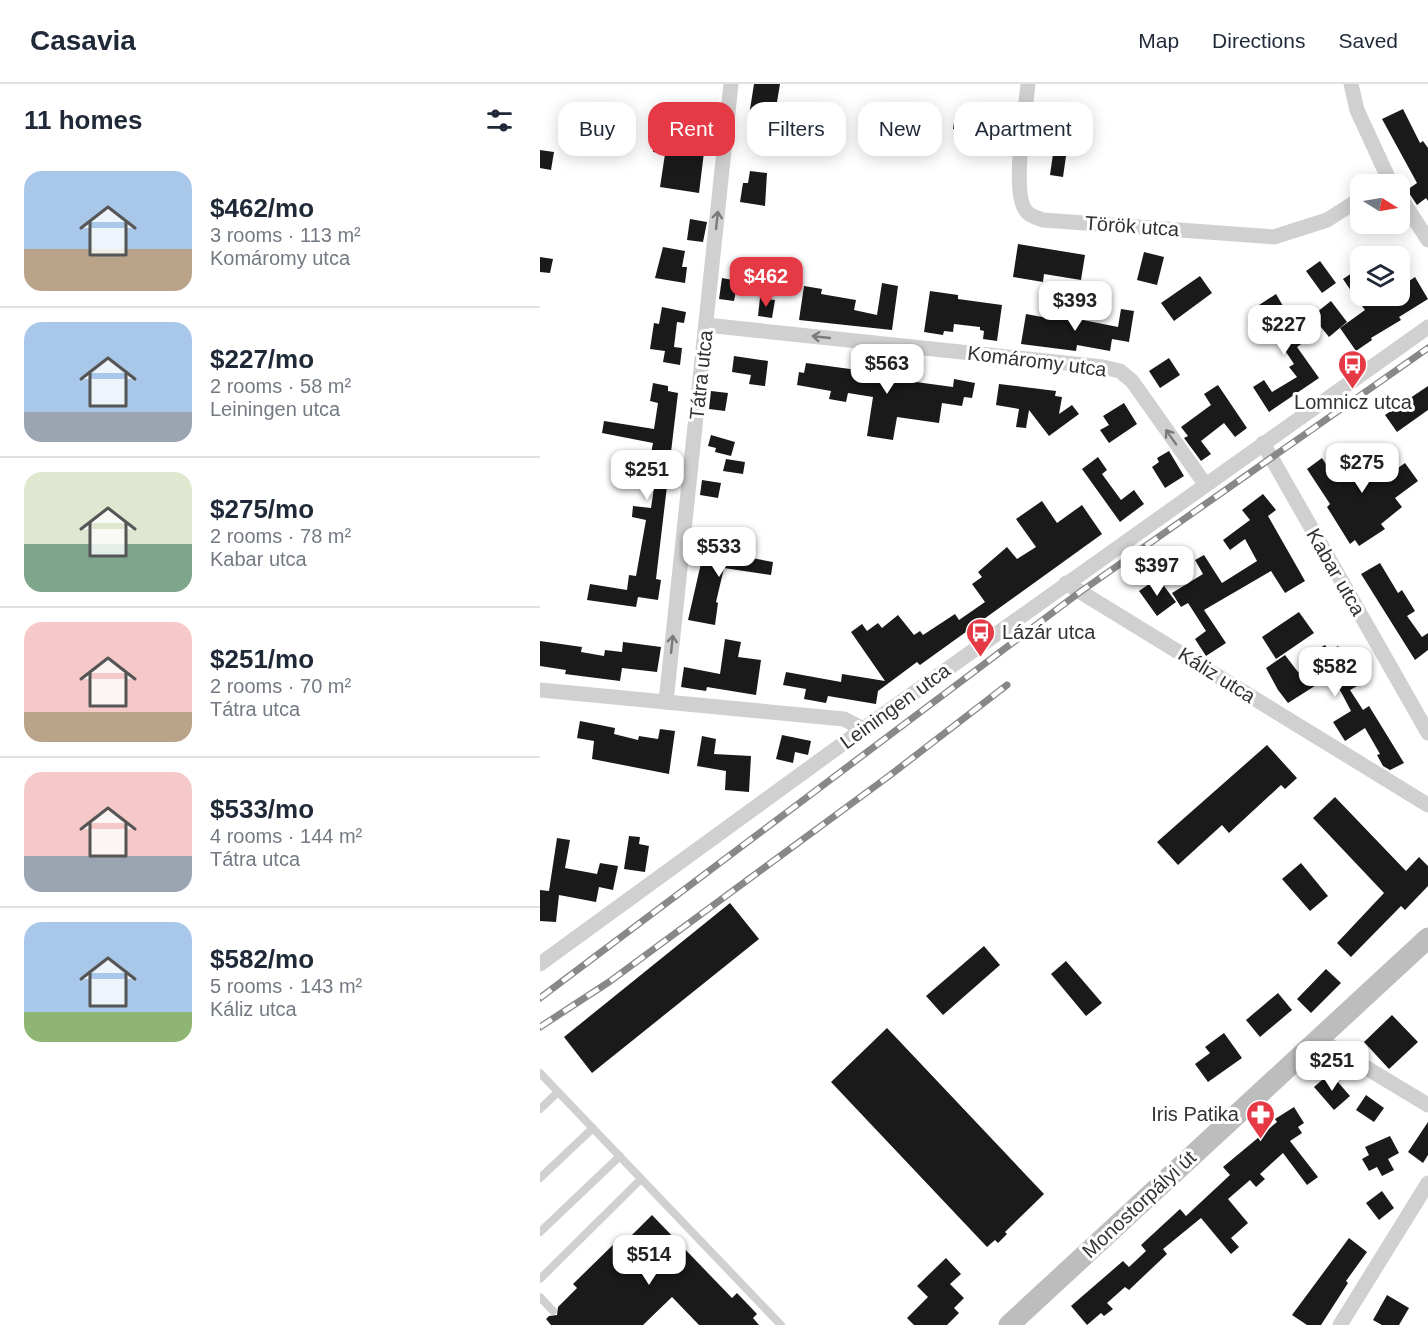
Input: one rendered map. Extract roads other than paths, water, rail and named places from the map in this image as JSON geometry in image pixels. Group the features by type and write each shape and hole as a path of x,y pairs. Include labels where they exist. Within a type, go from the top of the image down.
{"street":[{"name":"Tátra utca","path":"666,702 730,84"},
{"name":"Török utca","path":"1028,84 1019,184 1021,203 1027,213 1043,220 1274,237 1327,220 1350,205"},
{"path":"1351,84 1358,110 1384,174"},
{"path":"1410,212 1428,240"},
{"name":"Komáromy utca","path":"706,325 1103,367 1120,371 1132,381 1205,484"},
{"name":"Leiningen utca","path":"543,957 1428,327"},
{"name":"Kabar utca","path":"1263,443 1428,733"},
{"name":"Káliz utca","path":"1066,583 1428,805"},
{"path":"540,690 844,719 863,729"},
{"name":"Monostorpályi út","path":"1009,1325 1317,1038 1428,938"},
{"path":"1317,1038 1428,1105"},
{"path":"1340,1325 1428,1183"}],"lane":[{"path":"540,1073 781,1325"},
{"path":"540,1109 558,1092"},
{"path":"540,1178 593,1128"},
{"path":"540,1233 620,1156"},
{"path":"540,1279 641,1179"},
{"path":"540,1297 554,1311"}],"railway":[{"path":"540,998 1080,592 1428,348"},
{"path":"540,1027 609,982 889,776 1007,685"}],"place":[{"name":"Lomnicz utca","path":"1353,390"},
{"name":"Lázár utca","path":"981,658"},
{"name":"Iris Patika","path":"1260,1140"}]}
